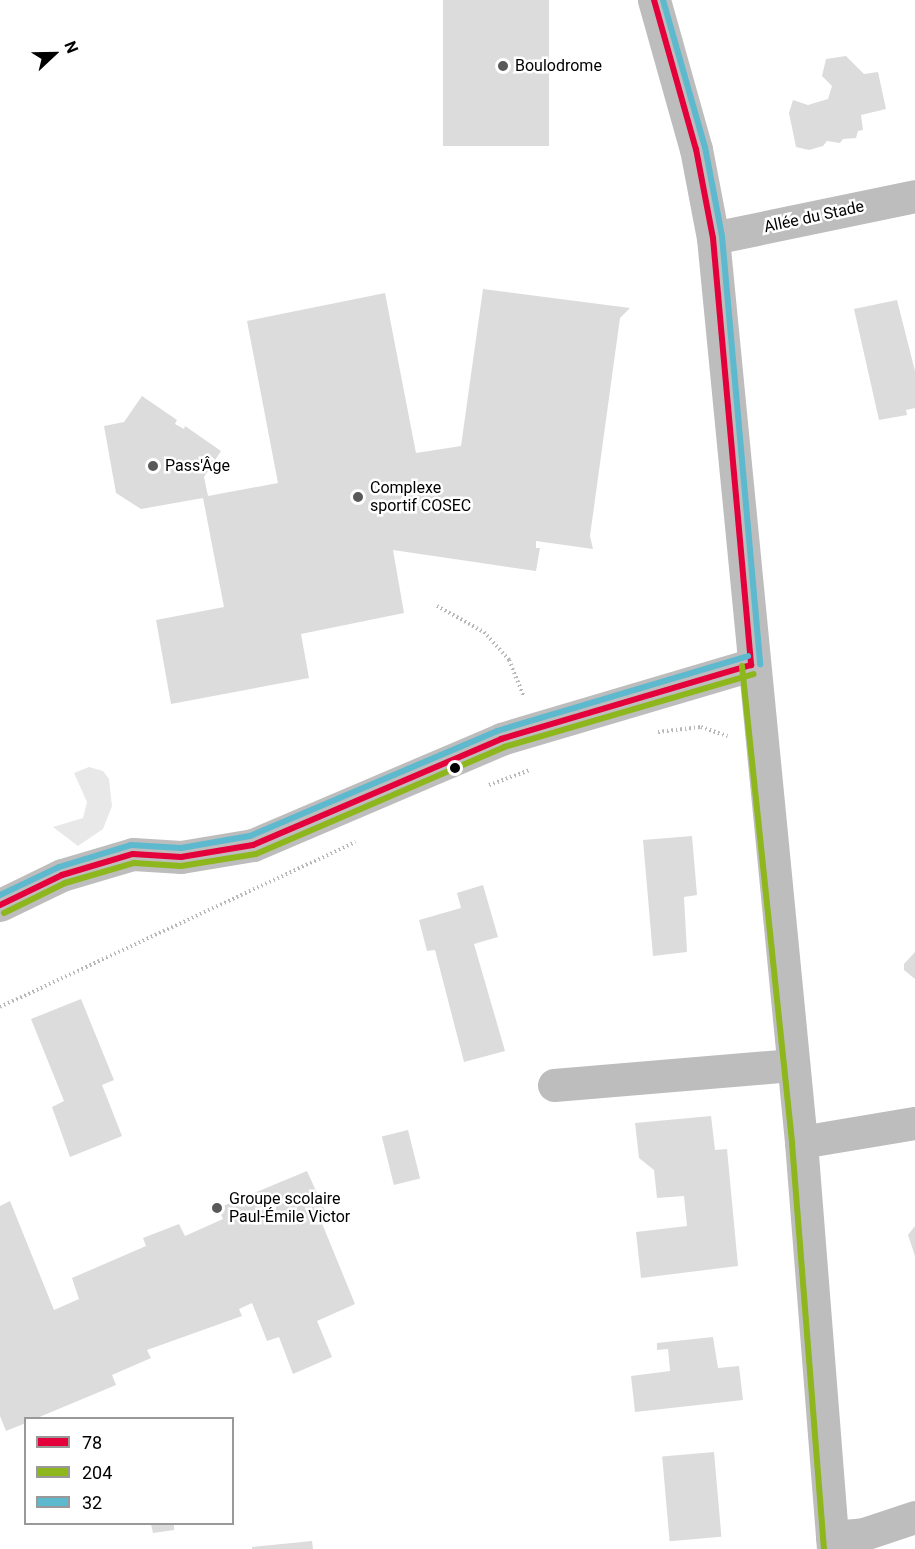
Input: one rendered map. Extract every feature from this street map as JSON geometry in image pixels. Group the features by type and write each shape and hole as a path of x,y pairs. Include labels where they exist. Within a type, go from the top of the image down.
{"street":[{"path":"654,0 696,149 713,238 751,665 801,1143 832,1543 915,1517"},
{"name":"Allée du Stade","path":"713,238 915,196"},
{"path":"0,905 62,875 133,854 181,857 253,845 501,739 751,665"},
{"path":"554,1086 793,1065"},
{"path":"801,1143 915,1123"}],"path":[{"path":"438,606 484,632 509,660 537,728"},
{"path":"646,733 701,727 727,735 740,765 762,762"},
{"path":"482,788 536,768"},
{"path":"0,1007 358,841"}],"shaded area":[{"path":"89,767 103,771 109,779 112,806 103,829 78,846 53,827 83,818 87,802 74,773"}],"building":[{"name":"Boulodrome","path":"443,0 549,0 549,146 443,146"},
{"path":"846,56 864,74 878,72 886,109 861,115 863,130 858,131 856,138 843,139 840,143 827,141 823,146 809,150 796,147 789,113 793,100 808,105 828,99 832,86 822,76 826,59"},
{"name":"Complexe sportif COSEC","path":"483,289 630,308 620,318 590,536 593,549 536,541 536,548 540,548 536,571 393,550 404,613 301,634 309,678 171,704 156,620 224,607 203,498 141,509 116,493 104,426 124,422 142,396 177,420 175,424 184,429 185,426 221,451 204,477 208,496 278,483 247,321 385,293 416,453 461,446"},
{"path":"897,300 915,371 915,408 906,410 907,415 879,420 854,309"},
{"path":"692,836 697,895 684,897 687,952 653,956 643,840"},
{"path":"483,885 498,937 474,944 505,1051 464,1062 435,950 427,951 419,920 461,908 457,893"},
{"path":"915,952 915,979 904,970 904,964"},
{"path":"81,999 114,1080 102,1085 122,1136 70,1157 52,1107 64,1101 31,1019"},
{"path":"711,1116 715,1150 727,1149 738,1266 641,1278 636,1232 687,1226 684,1196 657,1198 654,1170 639,1158 635,1123"},
{"path":"408,1130 420,1179 394,1185 382,1137"},
{"path":"307,1171 326,1213 319,1216 355,1304 317,1321 332,1357 293,1374 279,1337 267,1341 252,1303 239,1309 242,1316 147,1350 151,1358 112,1375 116,1385 39,1417 24,1417 24,1424 6,1431 0,1416 0,1206 10,1201 54,1310 79,1299 72,1278 146,1246 143,1238 179,1224 185,1236 223,1219 218,1208"},
{"path":"915,1226 915,1256 908,1235"},
{"path":"713,1337 718,1368 739,1366 743,1400 635,1412 631,1376 670,1371 668,1349 657,1350 657,1343"},
{"path":"714,1452 721,1537 670,1541 662,1457"},
{"path":"151,1525 174,1525 174,1530 153,1533"},
{"path":"312,1541 313,1549 252,1549 252,1547"}],"transit line":[{"name":"78","path":"654,0 696,149 713,238 751,665"},
{"name":"32","path":"663,0 705,147 722,236 760,664"},
{"name":"32","path":"0,895 59,867 131,845 181,848 250,836 497,731 748,656"},
{"name":"78","path":"0,905 62,875 133,854 181,857 253,845 501,739 751,665"},
{"name":"204","path":"742,666 792,1143 824,1549"},
{"name":"204","path":"4,913 65,883 134,863 181,866 256,854 504,747 754,674"}],"place":[{"name":"Boulodrome","path":"503,66"},
{"name":"Pass'Âge","path":"153,466"},
{"name":"Complexe sportif COSEC","path":"358,497"},
{"name":"Groupe scolaire Paul-Émile Victor","path":"217,1208"}]}
